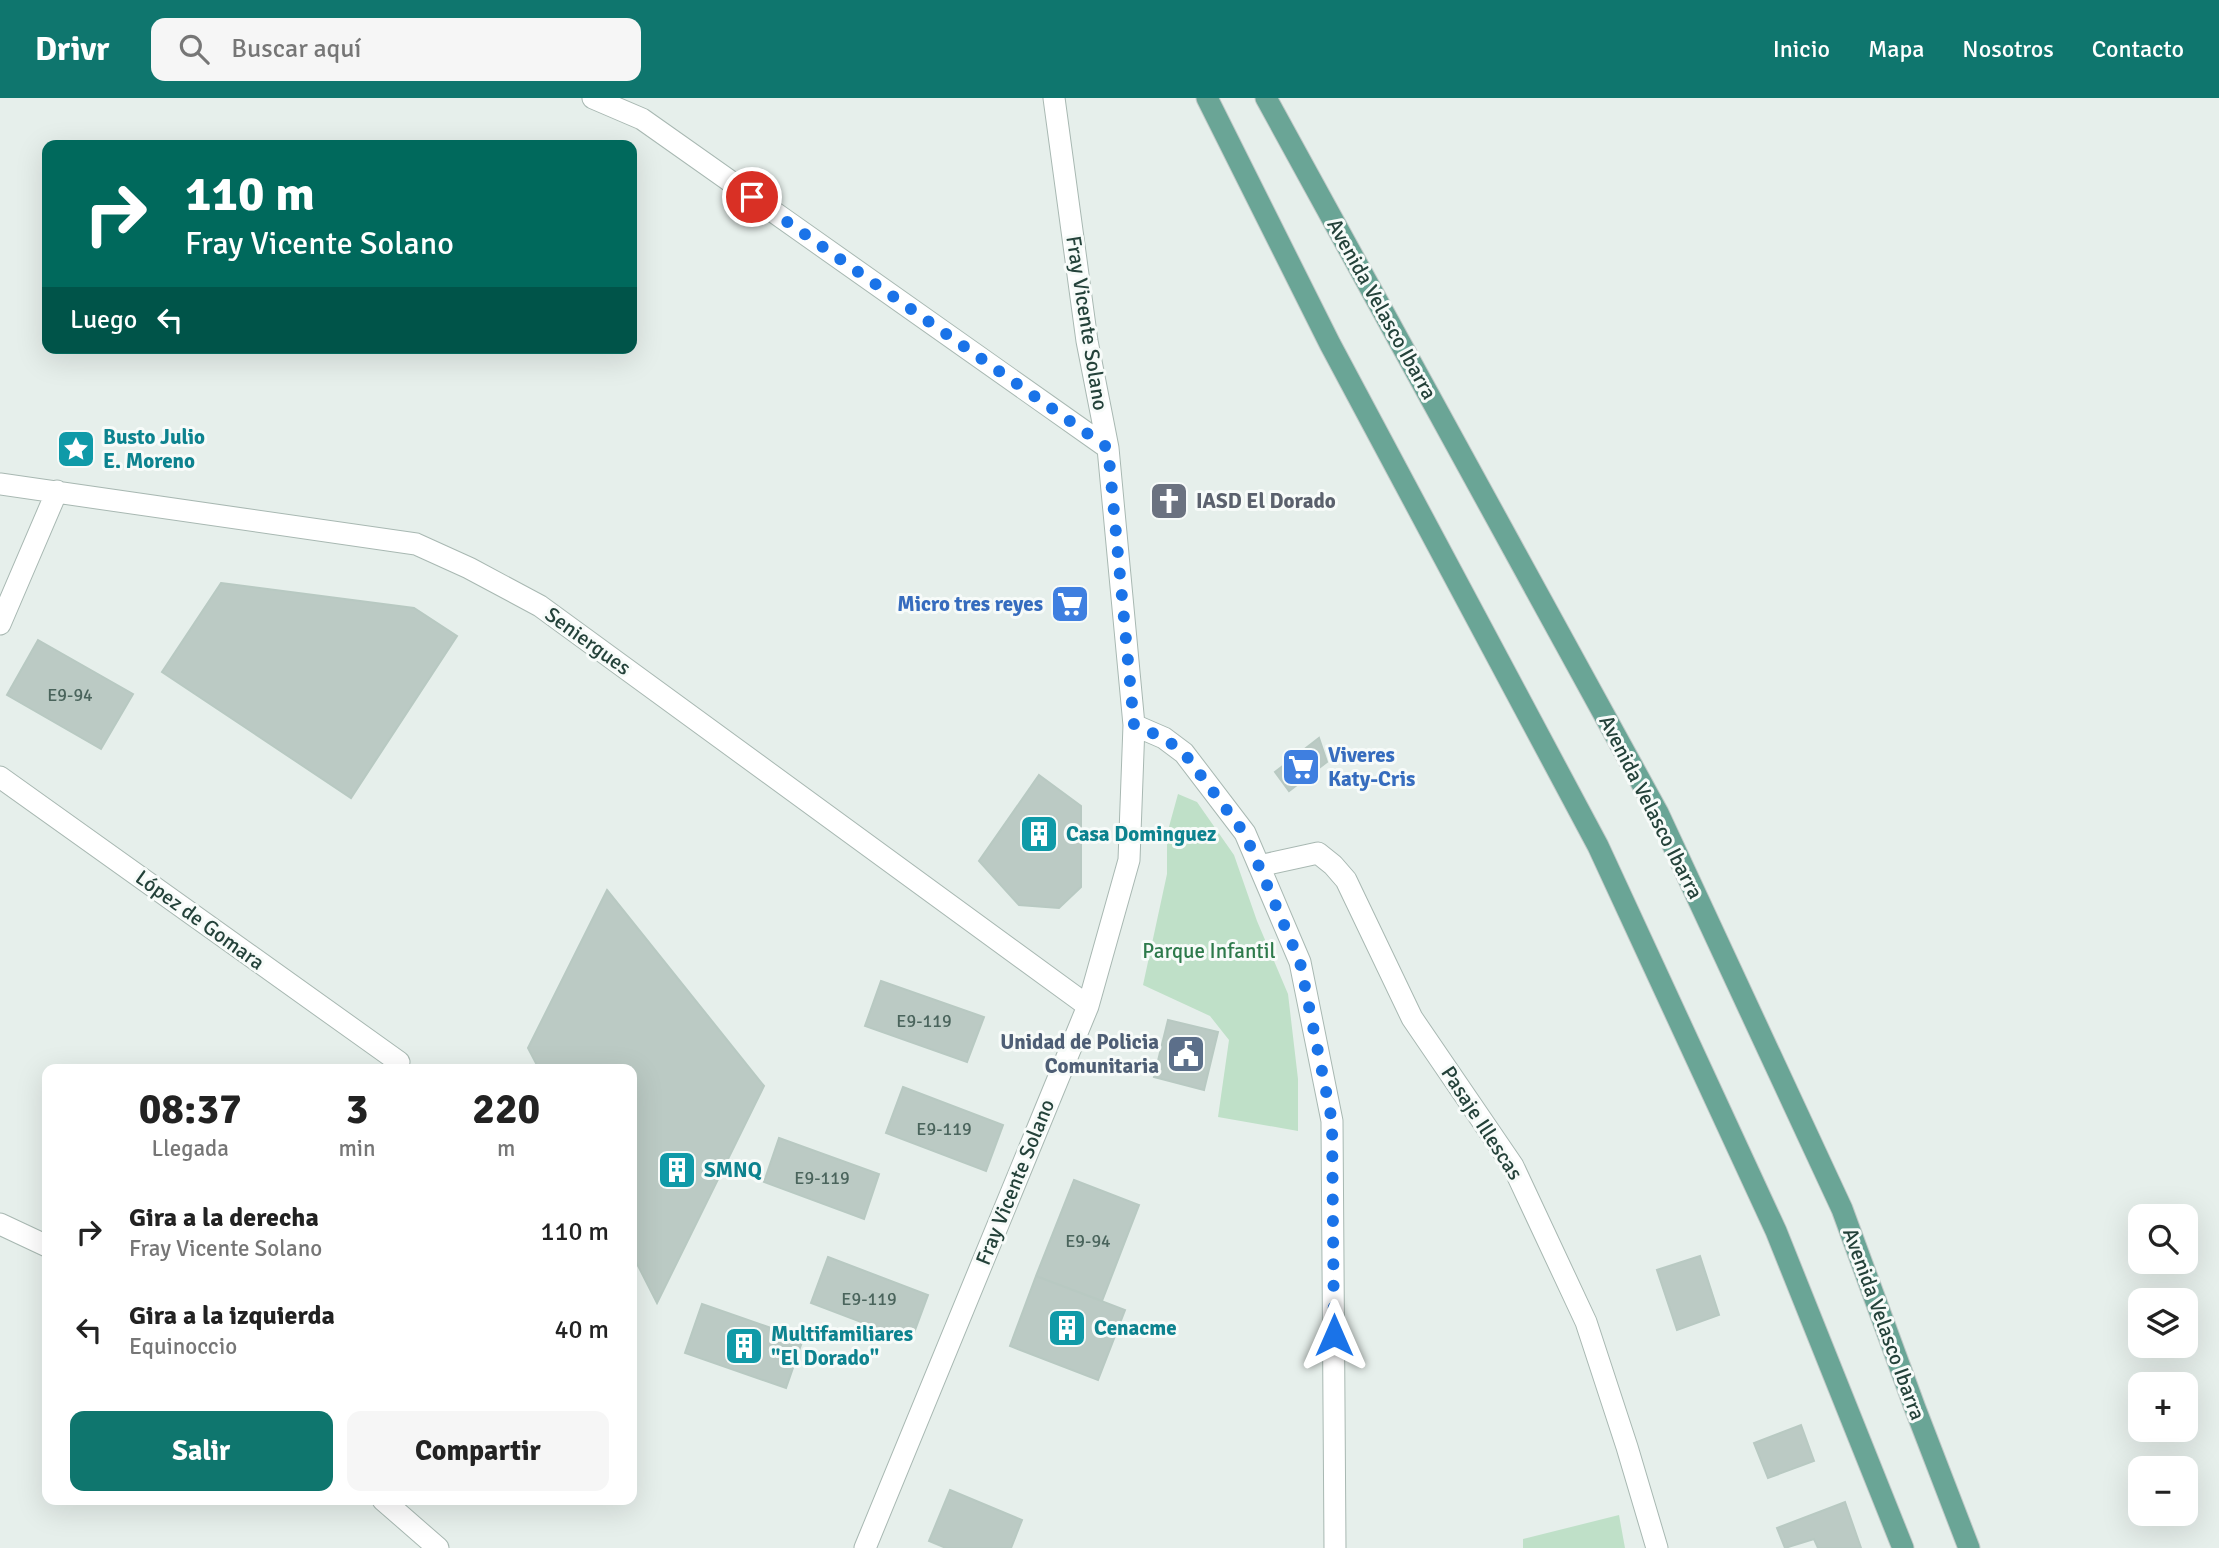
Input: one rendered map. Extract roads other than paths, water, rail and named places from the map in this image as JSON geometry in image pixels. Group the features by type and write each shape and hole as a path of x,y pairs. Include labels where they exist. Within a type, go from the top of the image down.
{"main road":[{"path":"1207,98 1330,344 1598,846 1776,1231 1903,1548"},
{"name":"Avenida Velasco Ibarra","path":"1266,98 1658,813 1842,1209 1969,1548"}],"street":[{"path":"593,98 642,119 1108,448"},
{"name":"Fray Vicente Solano","path":"864,1548 1088,1006 1129,860 1134,725 1108,448 1087,341 1054,98"},
{"name":"Seniergues","path":"0,484 416,544 468,568 540,606 1088,1006"},
{"path":"0,624 57,491"},
{"path":"1134,725 1164,738 1184,753 1245,834 1300,962 1332,1121 1335,1548"},
{"name":"López de Gomara","path":"0,777 399,1062"},
{"name":"Pasaje Illescas","path":"1259,866 1318,853 1346,880 1412,1018 1513,1166 1586,1322 1657,1548"},
{"path":"0,1224 42,1244"},
{"path":"389,1505 438,1548"}],"place":[{"name":"Busto Julio E. Moreno","path":"76,449"},
{"name":"IASD El Dorado","path":"1169,501"},
{"name":"Micro tres reyes","path":"1070,604"},
{"name":"Viveres Katy-Cris","path":"1301,767"},
{"name":"Casa Dominguez","path":"1039,834"},
{"name":"Unidad de Policia Comunitaria","path":"1186,1054"},
{"name":"SMNQ","path":"677,1170"},
{"name":"Cenacme","path":"1067,1328"},
{"name":"Multifamiliares \"El Dorado\"","path":"744,1346"}],"park label":[{"name":"Parque Infantil","path":"1209,951"}]}
